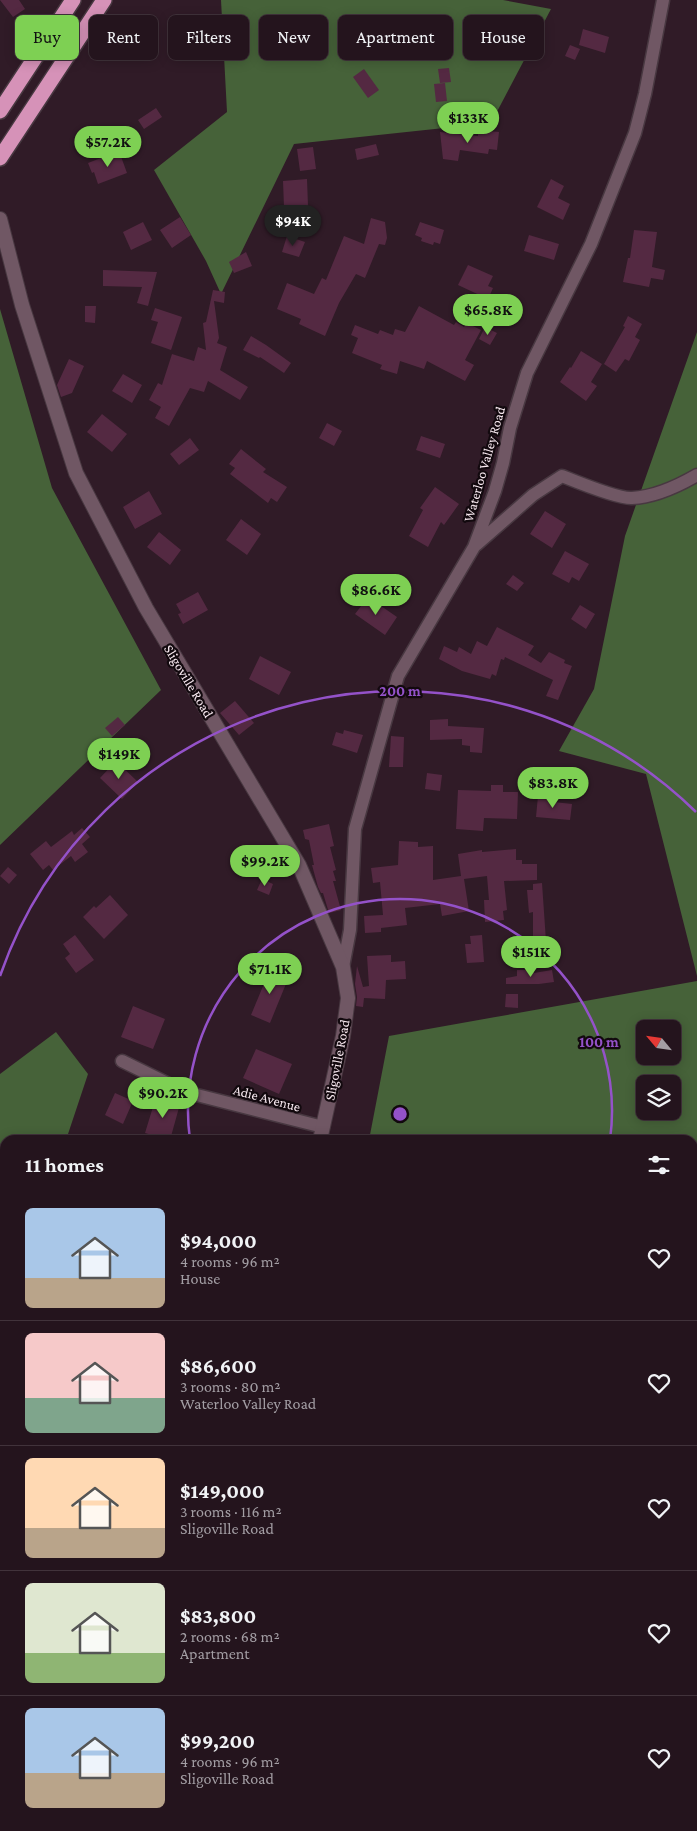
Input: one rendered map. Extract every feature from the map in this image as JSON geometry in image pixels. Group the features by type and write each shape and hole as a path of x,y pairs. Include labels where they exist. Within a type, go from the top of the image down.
{"highway":[{"path":"0,111 73,0"},
{"path":"0,158 104,0"}],"street":[{"name":"Waterloo Valley Road","path":"343,967 350,930 355,829 398,676 474,547 495,491 510,428 527,373 591,244 635,133 645,94 663,0"},
{"name":"Sligoville Road","path":"0,219 22,305 76,473 146,608 299,866 343,967 348,998 343,1036 321,1134"},
{"path":"474,547 533,495 562,476 599,490 631,499 673,488 697,475"},
{"name":"Adie Avenue","path":"122,1061 185,1092 321,1134"}],"green space":[{"path":"221,0 503,0 551,9 544,22 544,15 463,15 463,60 524,60 491,123 294,144 221,294 206,261 154,170 227,112 224,60 249,60 249,15 222,15"},
{"path":"0,309 52,488 161,690 0,845"},
{"path":"697,332 697,976 646,774 559,751 594,689 625,536"},
{"path":"697,981 697,1135 370,1135 389,1036"},
{"path":"56,1032 88,1074 68,1135 0,1135 0,1074"}],"building":[{"path":"0,0 19,0 25,9 13,17"},
{"path":"583,29 609,37 605,53 579,45"},
{"path":"570,45 580,49 575,60 565,56"},
{"path":"449,68 451,82 440,83 438,69"},
{"path":"364,69 379,90 368,98 353,77"},
{"path":"445,83 447,101 436,102 434,84"},
{"path":"156,108 162,117 144,129 138,120"},
{"path":"478,130 499,132 497,150 489,149 488,154 460,150 458,161 443,159 440,132 478,136"},
{"path":"376,144 379,155 357,160 355,149"},
{"path":"313,147 316,169 300,171 297,149"},
{"path":"119,151 127,173 98,184 94,172 92,173 88,163"},
{"path":"307,179 308,206 284,207 283,181"},
{"path":"551,179 564,186 558,198 570,204 563,220 537,207"},
{"path":"180,217 191,235 172,248 160,230"},
{"path":"371,218 385,222 387,238 385,245 379,244 365,278 356,274 339,303 325,336 299,324 301,319 277,309 287,283 314,294 322,278 326,280 344,236 364,244"},
{"path":"143,222 152,240 131,250 123,232"},
{"path":"420,222 444,230 440,244 434,242 433,245 421,241 422,238 415,235"},
{"path":"634,230 657,232 652,267 665,270 663,280 651,278 649,287 623,282 628,258 630,258"},
{"path":"529,235 559,244 554,260 524,251"},
{"path":"287,236 305,242 299,257 282,252"},
{"path":"246,252 252,266 234,273 229,262"},
{"path":"468,265 493,276 488,286 493,288 488,299 458,285"},
{"path":"103,270 157,272 148,306 137,303 142,287 103,286"},
{"path":"213,290 225,292 224,303 214,301 219,338 217,343 227,347 220,370 248,387 240,400 208,381 204,392 190,388 169,426 155,418 161,407 149,400 158,383 162,385 172,354 194,361 198,347 206,350 203,323 206,322"},
{"path":"85,306 96,306 95,323 85,322"},
{"path":"419,306 454,325 456,322 464,327 467,323 481,330 465,360 474,365 465,381 427,361 424,369 400,361 397,374 380,369 382,365 352,353 358,338 351,335 355,325 378,334 380,330 393,335 395,329 405,332"},
{"path":"155,308 182,317 171,350 151,343 158,322 151,320"},
{"path":"628,316 642,324 635,337 640,340 629,361 625,359 616,372 604,364 625,327 623,326"},
{"path":"485,327 497,333 490,345 479,339"},
{"path":"251,336 291,363 284,373 260,357 243,350"},
{"path":"581,351 602,364 591,382 597,386 586,401 560,382"},
{"path":"69,359 84,366 72,393 61,397 57,385"},
{"path":"123,374 142,385 132,403 112,391"},
{"path":"102,414 127,434 112,452 87,432"},
{"path":"327,423 342,431 334,446 319,438"},
{"path":"421,436 445,444 440,458 416,450"},
{"path":"190,438 199,450 179,465 170,454"},
{"path":"241,449 266,469 263,472 287,487 277,502 271,498 268,503 230,474 235,468 229,464"},
{"path":"435,487 459,504 444,525 441,522 428,547 409,536 423,510 420,508"},
{"path":"149,491 162,514 135,529 123,507"},
{"path":"545,511 566,524 552,548 530,534"},
{"path":"241,519 261,534 247,555 226,540"},
{"path":"159,532 181,550 170,565 147,547"},
{"path":"565,551 589,564 579,581 572,577 569,583 552,574"},
{"path":"513,575 524,583 517,591 506,584"},
{"path":"198,592 208,610 183,624 178,614 181,613 176,604"},
{"path":"368,597 397,617 385,635 355,614"},
{"path":"580,605 595,614 586,629 571,619"},
{"path":"497,627 534,646 528,655 541,663 549,652 565,660 564,663 572,666 558,700 546,696 553,680 505,657 504,660 501,659 496,676 492,674 490,679 462,671 439,659 444,646 457,652 459,647 471,654 477,641 487,646"},
{"path":"260,656 291,672 279,695 249,679"},
{"path":"235,701 254,723 239,735 220,713"},
{"path":"118,717 125,725 112,736 105,728"},
{"path":"448,719 448,726 484,728 482,753 470,752 470,746 462,745 462,739 430,740 430,720"},
{"path":"344,730 363,735 357,753 332,745 336,732 343,734"},
{"path":"391,736 404,737 403,767 389,767"},
{"path":"116,761 138,782 122,799 100,778"},
{"path":"427,773 442,775 440,791 425,789"},
{"path":"491,785 503,785 503,792 518,792 517,819 484,818 483,831 456,829 458,790 491,791"},
{"path":"538,796 554,798 554,802 572,804 570,820 536,817"},
{"path":"329,824 334,846 330,847 336,870 333,871 336,881 333,881 341,910 329,913 323,893 321,893 318,887 312,865 314,865 309,840 305,839 303,830"},
{"path":"82,828 90,837 82,844 88,852 75,862 71,856 53,870 49,865 43,870 30,854 46,841 51,847 72,831 74,835"},
{"path":"399,841 418,842 418,847 433,846 433,880 461,876 458,854 482,850 482,852 516,849 516,860 522,860 522,864 537,864 537,880 504,881 507,910 503,911 504,920 485,922 484,900 489,900 487,876 464,879 469,911 442,916 440,904 405,908 407,925 381,928 381,932 365,933 364,916 383,915 380,882 373,883 371,868 398,865"},
{"path":"8,867 17,875 9,884 0,876"},
{"path":"262,879 273,884 269,895 257,890"},
{"path":"542,883 546,941 533,942 533,912 529,913 527,890 533,890 533,884"},
{"path":"110,895 128,915 104,939 83,917 94,906 96,908"},
{"path":"75,935 94,960 76,973 65,958 70,954 63,944"},
{"path":"482,935 484,962 467,963 465,944 471,944 470,936"},
{"path":"391,955 391,962 405,961 406,979 386,980 385,999 364,998 363,1007 356,1006 355,984 357,966 363,987 369,986 367,956"},
{"path":"271,967 290,974 270,1023 251,1015"},
{"path":"517,970 534,970 534,973 552,970 554,982 506,984 506,978 517,976"},
{"path":"506,994 518,994 518,1008 505,1007"},
{"path":"133,1006 165,1019 153,1049 121,1037"},
{"path":"256,1049 292,1064 279,1094 243,1078"},
{"path":"115,1093 133,1101 123,1124 105,1115"},
{"path":"156,1097 180,1104 171,1135 145,1133"}]}
